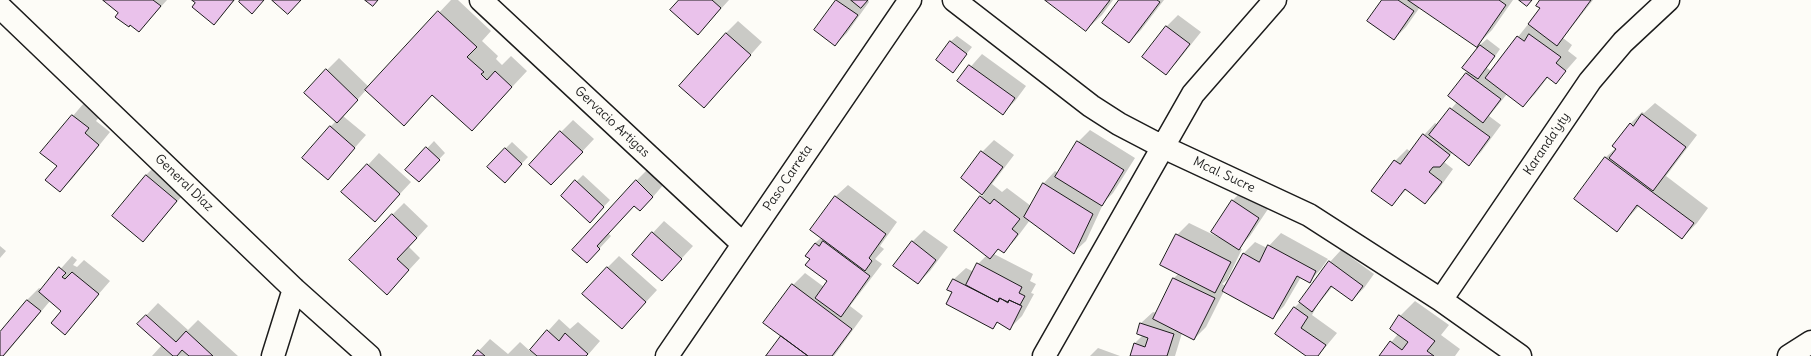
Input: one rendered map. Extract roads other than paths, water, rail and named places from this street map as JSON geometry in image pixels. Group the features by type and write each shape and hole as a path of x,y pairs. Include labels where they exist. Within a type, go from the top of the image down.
{"street":[{"name":"Gervacio Artigas","path":"481,0 743,244"},
{"name":"Paso Carreta","path":"667,356 910,0"},
{"name":"Mcal. Sucre","path":"954,0 1090,106 1119,124 1163,147 1309,215 1441,300 1496,349 1520,356"},
{"path":"1044,356 1193,94 1275,0"},
{"name":"Karanda'yty","path":"1441,300 1590,81 1623,42 1668,0"},
{"name":"General Díaz","path":"0,7 294,289 369,356"},
{"path":"273,356 294,289"},
{"path":"1789,356 1811,342"}]}
